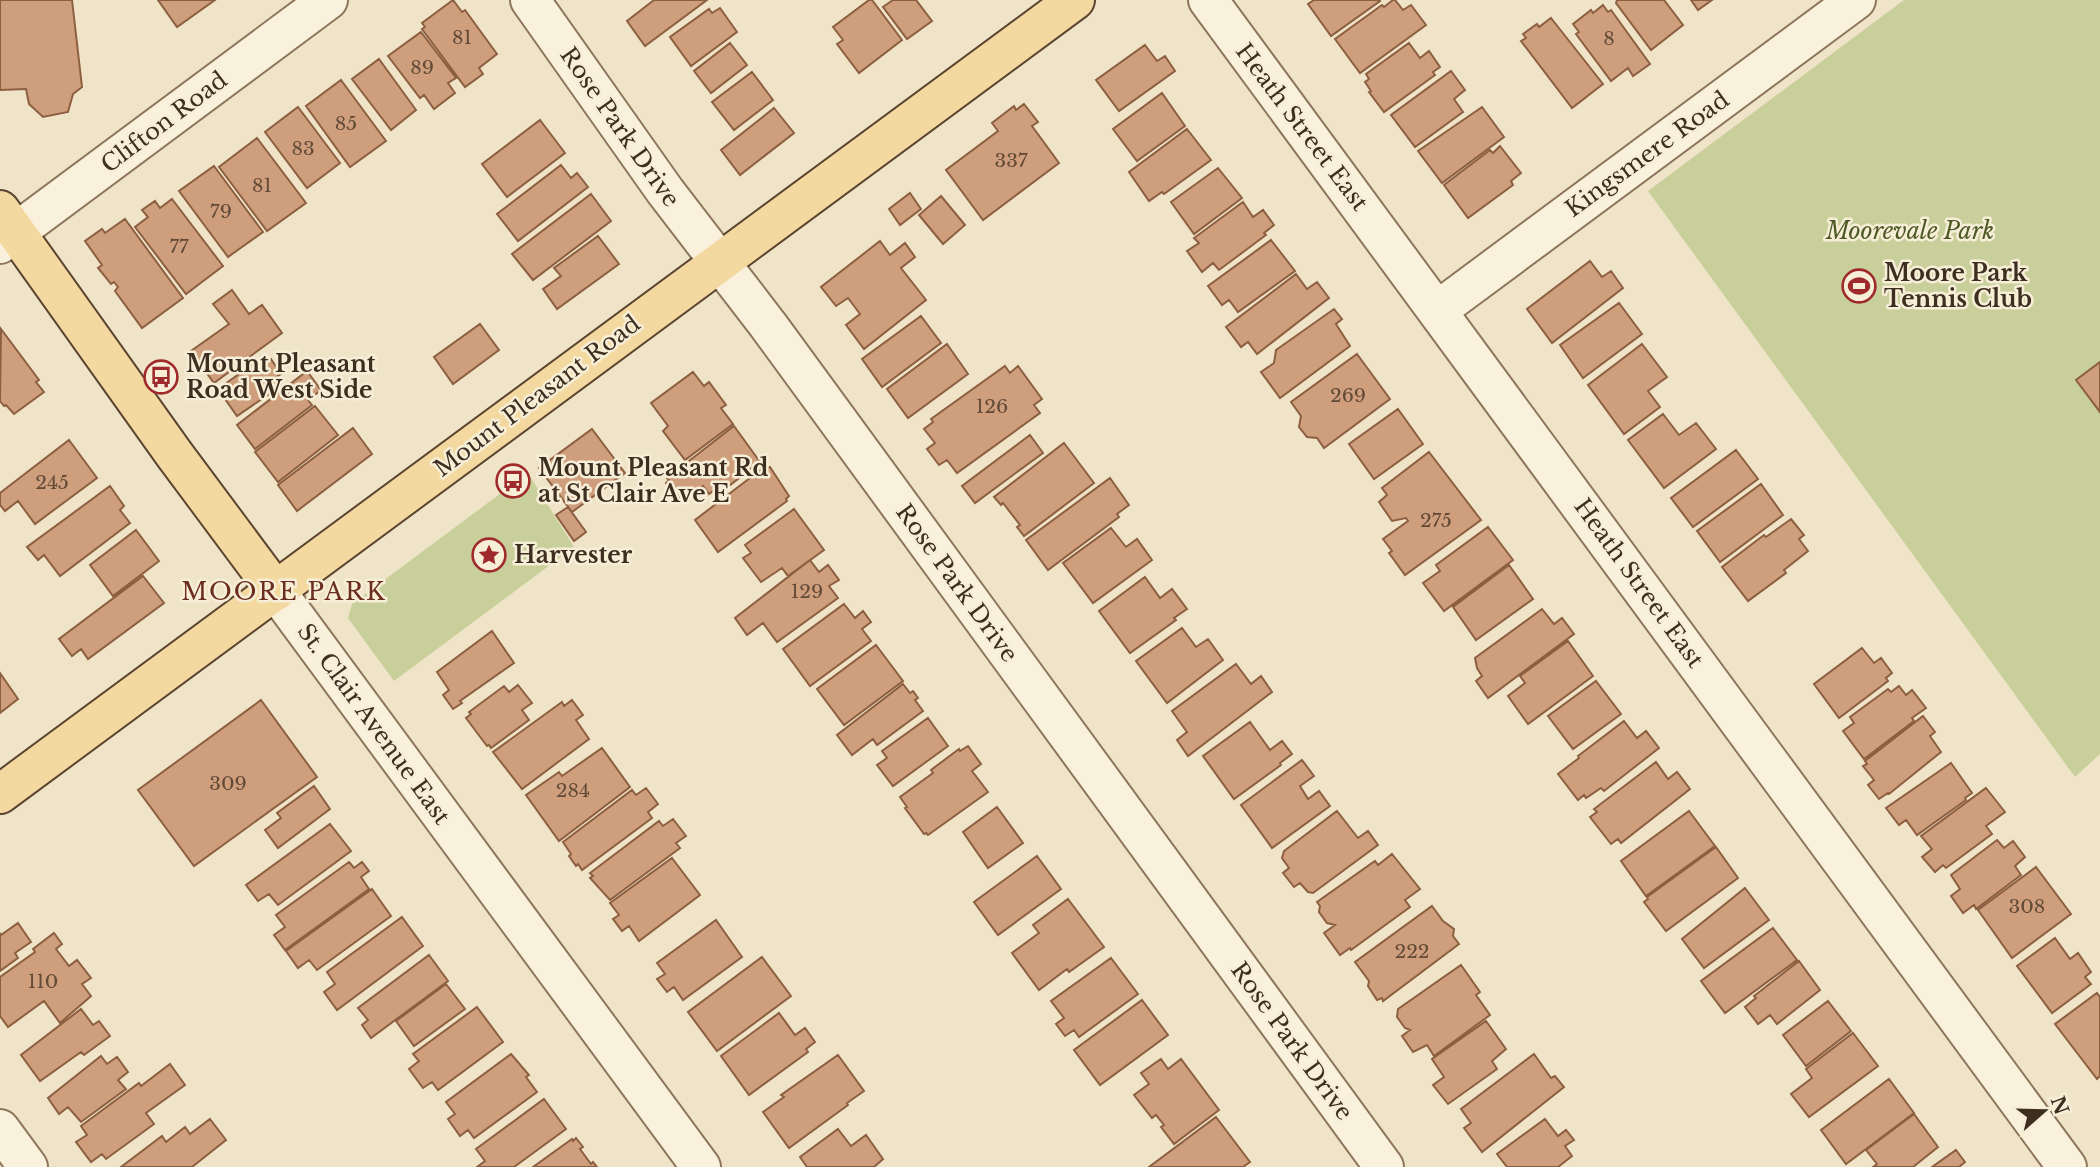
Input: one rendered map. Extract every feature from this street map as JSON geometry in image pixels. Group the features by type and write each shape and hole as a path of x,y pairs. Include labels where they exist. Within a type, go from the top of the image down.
{"main road":[{"name":"Mount Pleasant Road","path":"0,794 718,261 1075,0"},
{"name":"St. Clair Avenue East","path":"5,228 276,591"}],"street":[{"name":"Clifton Road","path":"5,228 328,0"},
{"name":"Rose Park Drive","path":"530,0 718,261 768,325 1384,1167"},
{"name":"Heath Street East","path":"1208,0 2067,1167"},
{"name":"Kingsmere Road","path":"1438,310 1856,0"},
{"name":"St. Clair Avenue East","path":"276,591 701,1167"},
{"path":"0,1129 28,1167"}],"green space":[{"name":"Moorevale Park","path":"1904,0 2100,0 2100,754 2075,777 1648,191"},
{"path":"528,473 574,547 394,681 348,618 352,604"}],"building":[{"path":"0,0 72,0 82,87 73,94 68,112 43,117 29,104 26,89 0,90"},
{"path":"158,0 215,0 177,27"},
{"path":"453,0 462,12 465,10 497,54 479,68 483,74 465,87 422,29 425,27 422,23"},
{"path":"654,0 707,0 645,46 627,21"},
{"path":"872,0 902,40 859,73 837,44 843,40 833,27"},
{"path":"893,0 916,0 932,21 907,39 883,7"},
{"path":"1314,0 1380,1 1331,36 1308,4"},
{"path":"1393,0 1403,10 1411,5 1426,25 1360,73 1335,39"},
{"path":"1617,0 1664,0 1683,25 1651,50 1616,3"},
{"path":"1691,0 1712,0 1698,10"},
{"path":"1603,5 1608,12 1611,10 1650,64 1633,76 1628,68 1611,81 1576,34 1579,32 1573,24 1591,10 1593,13"},
{"path":"720,8 737,32 691,66 670,37 709,9 712,13"},
{"path":"1551,18 1603,84 1572,108 1521,41 1526,38 1523,34"},
{"path":"421,32 456,78 448,83 455,93 434,109 424,95 420,98 388,56"},
{"path":"730,43 747,65 711,93 694,71"},
{"path":"1409,43 1420,58 1429,51 1440,67 1433,72 1435,75 1384,112 1369,92 1371,91 1365,82 1369,79 1366,74"},
{"path":"1145,45 1157,61 1165,56 1175,71 1119,111 1096,80"},
{"path":"379,59 416,110 391,130 352,79"},
{"path":"1451,71 1465,90 1454,99 1463,112 1415,147 1391,115"},
{"path":"752,72 773,100 734,130 712,102"},
{"path":"341,80 386,141 350,167 306,106"},
{"path":"1162,93 1185,126 1137,161 1113,129"},
{"path":"1024,104 1038,122 1032,126 1059,163 983,220 946,170 998,131 992,123 1014,106 1016,110"},
{"path":"298,107 340,163 307,188 265,132"},
{"path":"1482,107 1504,137 1442,183 1418,151"},
{"path":"774,108 794,133 740,175 721,150"},
{"path":"540,120 565,153 507,197 482,164"},
{"path":"1187,129 1211,160 1164,194 1162,192 1149,201 1129,172"},
{"path":"257,138 306,203 267,231 219,167"},
{"path":"1500,146 1521,173 1511,181 1513,185 1468,218 1444,185 1490,150 1493,153"},
{"path":"561,165 571,178 577,173 588,187 518,241 497,214"},
{"path":"214,166 263,232 228,257 179,191"},
{"path":"1218,168 1242,198 1194,234 1171,202"},
{"path":"910,193 921,209 900,225 889,209"},
{"path":"591,194 611,221 533,280 512,254"},
{"path":"941,196 965,225 943,244 919,215"},
{"path":"172,199 223,266 186,294 135,227 148,217 142,210 155,201 160,208"},
{"path":"1243,202 1253,217 1263,210 1274,225 1264,233 1266,235 1219,270 1213,263 1202,272 1187,251 1199,243 1194,238"},
{"path":"125,219 183,298 142,328 115,291 118,287 114,282 111,284 98,268 102,265 85,241 102,229 105,233"},
{"path":"598,236 619,264 557,309 543,289 561,276 554,268"},
{"path":"1271,240 1295,271 1238,312 1229,300 1222,305 1208,286"},
{"path":"880,241 890,255 905,243 915,257 901,268 926,300 864,349 846,325 860,314 848,298 836,306 821,287"},
{"path":"1590,261 1602,277 1611,271 1623,288 1552,343 1527,309"},
{"path":"1296,274 1307,289 1317,282 1329,298 1257,354 1248,342 1241,347 1226,327"},
{"path":"232,290 249,314 262,305 282,333 214,383 191,351 229,324 213,304"},
{"path":"1619,303 1642,334 1583,378 1560,345"},
{"path":"1334,309 1342,319 1336,324 1350,346 1280,398 1261,372 1274,363 1276,350"},
{"path":"921,316 941,343 882,387 862,359"},
{"path":"480,324 499,350 453,384 434,357"},
{"path":"1,329 39,380 36,382 44,392 14,414 0,401"},
{"path":"947,344 968,374 908,418 887,389"},
{"path":"1642,344 1667,377 1648,391 1660,407 1624,434 1588,385"},
{"path":"1357,354 1390,399 1324,448 1317,438 1307,437 1299,427 1301,416 1291,402"},
{"path":"260,359 263,364 271,359 281,374 275,378 281,386 237,416 218,389"},
{"path":"2100,362 2100,412 2076,380"},
{"path":"1005,366 1010,373 1018,366 1042,399 1034,405 1040,413 957,473 947,460 939,465 927,449 935,443 924,429 933,422 931,419"},
{"path":"307,371 321,390 308,400 312,405 255,449 237,425"},
{"path":"693,372 704,386 709,382 726,405 721,408 733,424 685,460 663,431 668,426 651,403"},
{"path":"315,406 338,435 278,482 255,452"},
{"path":"1398,409 1423,444 1374,479 1349,444"},
{"path":"1663,414 1679,435 1696,423 1716,449 1664,488 1628,440"},
{"path":"734,426 760,462 725,489 722,484 709,494 703,486 683,500 681,497 678,499 666,483 669,480 667,478"},
{"path":"353,428 372,454 297,511 278,485"},
{"path":"592,429 625,473 572,512 539,468"},
{"path":"1030,435 1043,453 975,503 962,486"},
{"path":"69,440 97,478 35,524 18,501 5,511 0,505 0,493"},
{"path":"1064,443 1094,483 1024,536 1017,527 1020,525 1003,503 1001,505 994,497"},
{"path":"1736,450 1758,479 1693,527 1671,498"},
{"path":"1429,452 1481,520 1405,575 1389,553 1392,551 1383,539 1408,521 1406,518 1392,521 1379,502 1387,495 1382,488"},
{"path":"770,467 789,496 787,501 718,552 695,520 763,468 764,470"},
{"path":"1110,478 1129,505 1117,514 1119,517 1048,570 1026,540"},
{"path":"1761,484 1783,515 1720,562 1697,531"},
{"path":"110,486 124,506 120,510 130,523 60,576 44,555 38,560 27,547"},
{"path":"568,507 586,532 574,541 556,515"},
{"path":"794,509 824,550 788,576 782,568 761,582 743,558 751,553 745,545"},
{"path":"1791,519 1804,535 1799,539 1808,551 1784,570 1786,573 1748,601 1722,567 1764,535 1766,537"},
{"path":"1488,527 1513,560 1444,611 1423,583 1440,571 1436,565"},
{"path":"1111,528 1126,547 1137,539 1152,560 1093,603 1063,563"},
{"path":"136,530 159,561 113,596 90,565"},
{"path":"810,560 819,572 828,565 839,580 829,586 838,598 777,642 763,623 747,635 735,618"},
{"path":"1509,565 1533,599 1476,640 1453,607"},
{"path":"143,576 164,603 88,659 81,649 72,656 59,639"},
{"path":"1145,577 1160,598 1172,589 1187,609 1130,653 1099,611"},
{"path":"844,604 855,618 863,611 871,622 862,629 871,641 810,686 783,649"},
{"path":"1542,609 1554,624 1562,618 1574,634 1488,698 1476,681 1482,676 1475,658"},
{"path":"1182,628 1196,647 1208,639 1223,660 1167,703 1136,661"},
{"path":"492,631 514,663 460,701 462,703 453,709 443,695 449,690 437,672"},
{"path":"1568,641 1593,676 1528,724 1508,696 1525,683 1520,676"},
{"path":"876,645 903,681 844,725 817,689"},
{"path":"1862,648 1874,663 1881,658 1892,673 1886,678 1888,681 1839,718 1814,684"},
{"path":"1236,664 1251,684 1261,676 1272,692 1188,756 1177,740 1187,732 1172,711"},
{"path":"0,673 18,699 0,713"},
{"path":"1596,681 1621,714 1573,749 1548,716"},
{"path":"903,684 910,693 913,691 918,698 915,700 923,711 877,745 873,739 852,755 837,735"},
{"path":"518,685 532,703 522,710 529,720 491,748 466,718 471,714 469,712 504,686 509,692"},
{"path":"1899,686 1906,695 1912,690 1926,708 1912,718 1914,721 1864,759 1843,731 1854,723 1850,717 1888,689 1891,692"},
{"path":"261,700 317,777 194,866 138,790"},
{"path":"572,700 583,715 576,720 589,739 522,789 493,752 562,702 564,706"},
{"path":"1923,716 1935,732 1930,736 1941,752 1879,799 1868,785 1874,780 1863,766 1867,764 1865,761"},
{"path":"928,718 948,746 893,786 877,765 887,758 882,751"},
{"path":"1624,721 1637,738 1646,731 1659,748 1604,791 1601,788 1578,800 1558,774"},
{"path":"1250,722 1270,750 1282,741 1292,754 1234,799 1203,756"},
{"path":"968,746 981,764 972,771 988,792 928,835 924,834 900,797 933,773 931,770 959,749 960,751"},
{"path":"602,748 630,787 559,841 526,795 559,772 562,776"},
{"path":"1302,760 1314,776 1300,786 1308,799 1319,791 1330,806 1272,848 1241,805"},
{"path":"1656,762 1668,779 1677,772 1690,789 1621,843 1618,839 1611,844 1590,817 1597,812 1594,809"},
{"path":"1951,763 1972,793 1917,835 1906,820 1899,825 1886,808"},
{"path":"314,786 330,809 278,848 265,830 281,818 277,813"},
{"path":"646,788 658,804 648,812 652,818 582,870 578,864 576,866 563,842 632,790 636,795"},
{"path":"1986,788 2005,812 1986,826 1992,834 1946,868 1943,865 1935,872 1922,857 1932,849 1921,836"},
{"path":"997,807 1023,843 988,868 963,832"},
{"path":"1337,811 1358,838 1368,831 1378,845 1313,893 1308,892 1300,883 1294,887 1283,873 1289,868 1282,858 1284,851"},
{"path":"1689,811 1715,846 1646,896 1621,861"},
{"path":"673,819 686,836 676,843 680,848 610,900 590,878 593,876 590,873 659,821 663,826"},
{"path":"330,824 351,851 278,905 269,894 258,901 246,885"},
{"path":"1997,840 2004,848 2013,841 2025,857 2015,866 2021,875 1976,909 1974,905 1963,913 1951,896 1960,889 1951,875"},
{"path":"1716,847 1738,878 1666,931 1644,902 1647,897"},
{"path":"1392,854 1420,889 1405,900 1410,907 1340,955 1324,933 1335,925 1327,923 1319,912 1320,906 1317,902 1375,861 1378,865"},
{"path":"1037,856 1061,889 998,935 974,902"},
{"path":"672,858 700,895 639,941 629,926 622,931 613,919 619,915 610,903"},
{"path":"349,862 354,868 362,862 369,871 361,877 369,889 285,950 274,935 285,927 276,915"},
{"path":"2036,867 2071,914 2012,958 1978,910"},
{"path":"1745,888 1769,920 1704,968 1682,939"},
{"path":"372,889 391,916 317,970 309,960 298,968 286,951"},
{"path":"1068,899 1104,947 1039,990 1012,953 1039,933 1033,925"},
{"path":"1432,906 1443,921 1454,929 1453,936 1459,944 1383,1001 1382,998 1377,1000 1368,986 1369,981 1355,962"},
{"path":"402,917 423,946 337,1010 324,992 335,984 327,972"},
{"path":"716,920 742,957 683,1000 674,987 667,992 657,979 665,974 657,963"},
{"path":"18,923 31,942 15,953 18,958 0,971 0,933 1,935"},
{"path":"1773,928 1797,960 1725,1013 1701,981"},
{"path":"54,933 62,944 56,949 69,966 77,960 91,978 82,984 91,996 60,1023 44,1001 8,1027 0,1016 0,977 35,952 33,949"},
{"path":"2055,938 2070,959 2078,953 2091,972 2085,977 2091,984 2052,1013 2017,966"},
{"path":"429,955 448,981 371,1038 362,1025 368,1020 358,1008"},
{"path":"762,957 791,996 717,1051 688,1012"},
{"path":"1111,958 1138,994 1079,1037 1074,1030 1065,1036 1056,1024 1064,1018 1051,1001"},
{"path":"1799,961 1820,990 1777,1024 1770,1015 1758,1024 1745,1007 1756,998 1754,996"},
{"path":"1461,965 1480,992 1476,995 1490,1015 1434,1056 1427,1045 1413,1052 1402,1036 1410,1030 1405,1028 1397,1017 1398,1009"},
{"path":"446,984 465,1009 414,1046 396,1021"},
{"path":"2097,993 2100,997 2100,1076 2097,1079 2055,1024"},
{"path":"1142,1000 1168,1035 1100,1085 1074,1050"},
{"path":"1828,1001 1851,1031 1806,1066 1783,1035"},
{"path":"477,1007 503,1042 438,1090 432,1082 423,1088 409,1069 419,1061 413,1054"},
{"path":"81,1009 93,1025 99,1021 110,1036 84,1055 81,1052 40,1081 21,1055"},
{"path":"779,1013 795,1035 805,1028 815,1042 806,1049 808,1052 749,1095 721,1056"},
{"path":"1486,1021 1506,1049 1492,1061 1497,1069 1448,1104 1433,1085 1444,1077 1432,1059"},
{"path":"1853,1033 1878,1066 1809,1117 1791,1094 1812,1078 1806,1069"},
{"path":"511,1054 529,1075 526,1077 537,1092 474,1138 468,1130 460,1136 448,1119 455,1114 446,1102"},
{"path":"1534,1054 1551,1078 1555,1076 1564,1087 1482,1152 1464,1128 1471,1123 1461,1109"},
{"path":"838,1055 864,1091 789,1148 763,1112 784,1097 781,1095"},
{"path":"101,1056 107,1064 117,1057 128,1072 118,1080 126,1089 81,1122 68,1107 59,1114 48,1098"},
{"path":"1161,1059 1168,1069 1181,1059 1219,1110 1174,1144 1156,1115 1152,1118 1134,1095 1149,1084 1141,1073"},
{"path":"170,1064 185,1085 146,1113 154,1124 106,1159 102,1154 91,1162 76,1142 87,1135 81,1126 139,1083 141,1086"},
{"path":"1889,1079 1914,1113 1846,1164 1821,1130"},
{"path":"544,1099 566,1129 514,1167 477,1167 485,1161 476,1149"},
{"path":"1914,1114 1938,1147 1913,1167 1873,1167 1877,1164 1866,1150"},
{"path":"1216,1117 1250,1162 1243,1167 1149,1167"},
{"path":"210,1119 226,1140 192,1167 121,1167 162,1136 166,1142 185,1127 190,1134"},
{"path":"1545,1119 1558,1136 1566,1130 1574,1140 1565,1146 1572,1156 1558,1167 1507,1167 1497,1154"},
{"path":"838,1129 851,1146 866,1135 883,1159 874,1167 807,1167 800,1157"},
{"path":"576,1138 583,1147 580,1149 591,1164 593,1162 597,1167 533,1167 572,1139 573,1141"},
{"path":"1956,1150 1965,1162 1959,1167 1932,1167"}],"place":[{"name":"Moore Park Tennis Club","path":"1859,286"},
{"name":"Mount Pleasant Road West Side","path":"161,377"},
{"name":"Mount Pleasant Rd at St Clair Ave E","path":"513,481"},
{"name":"Harvester","path":"489,555"}],"district":[{"name":"MOORE PARK","path":"284,592"}]}
